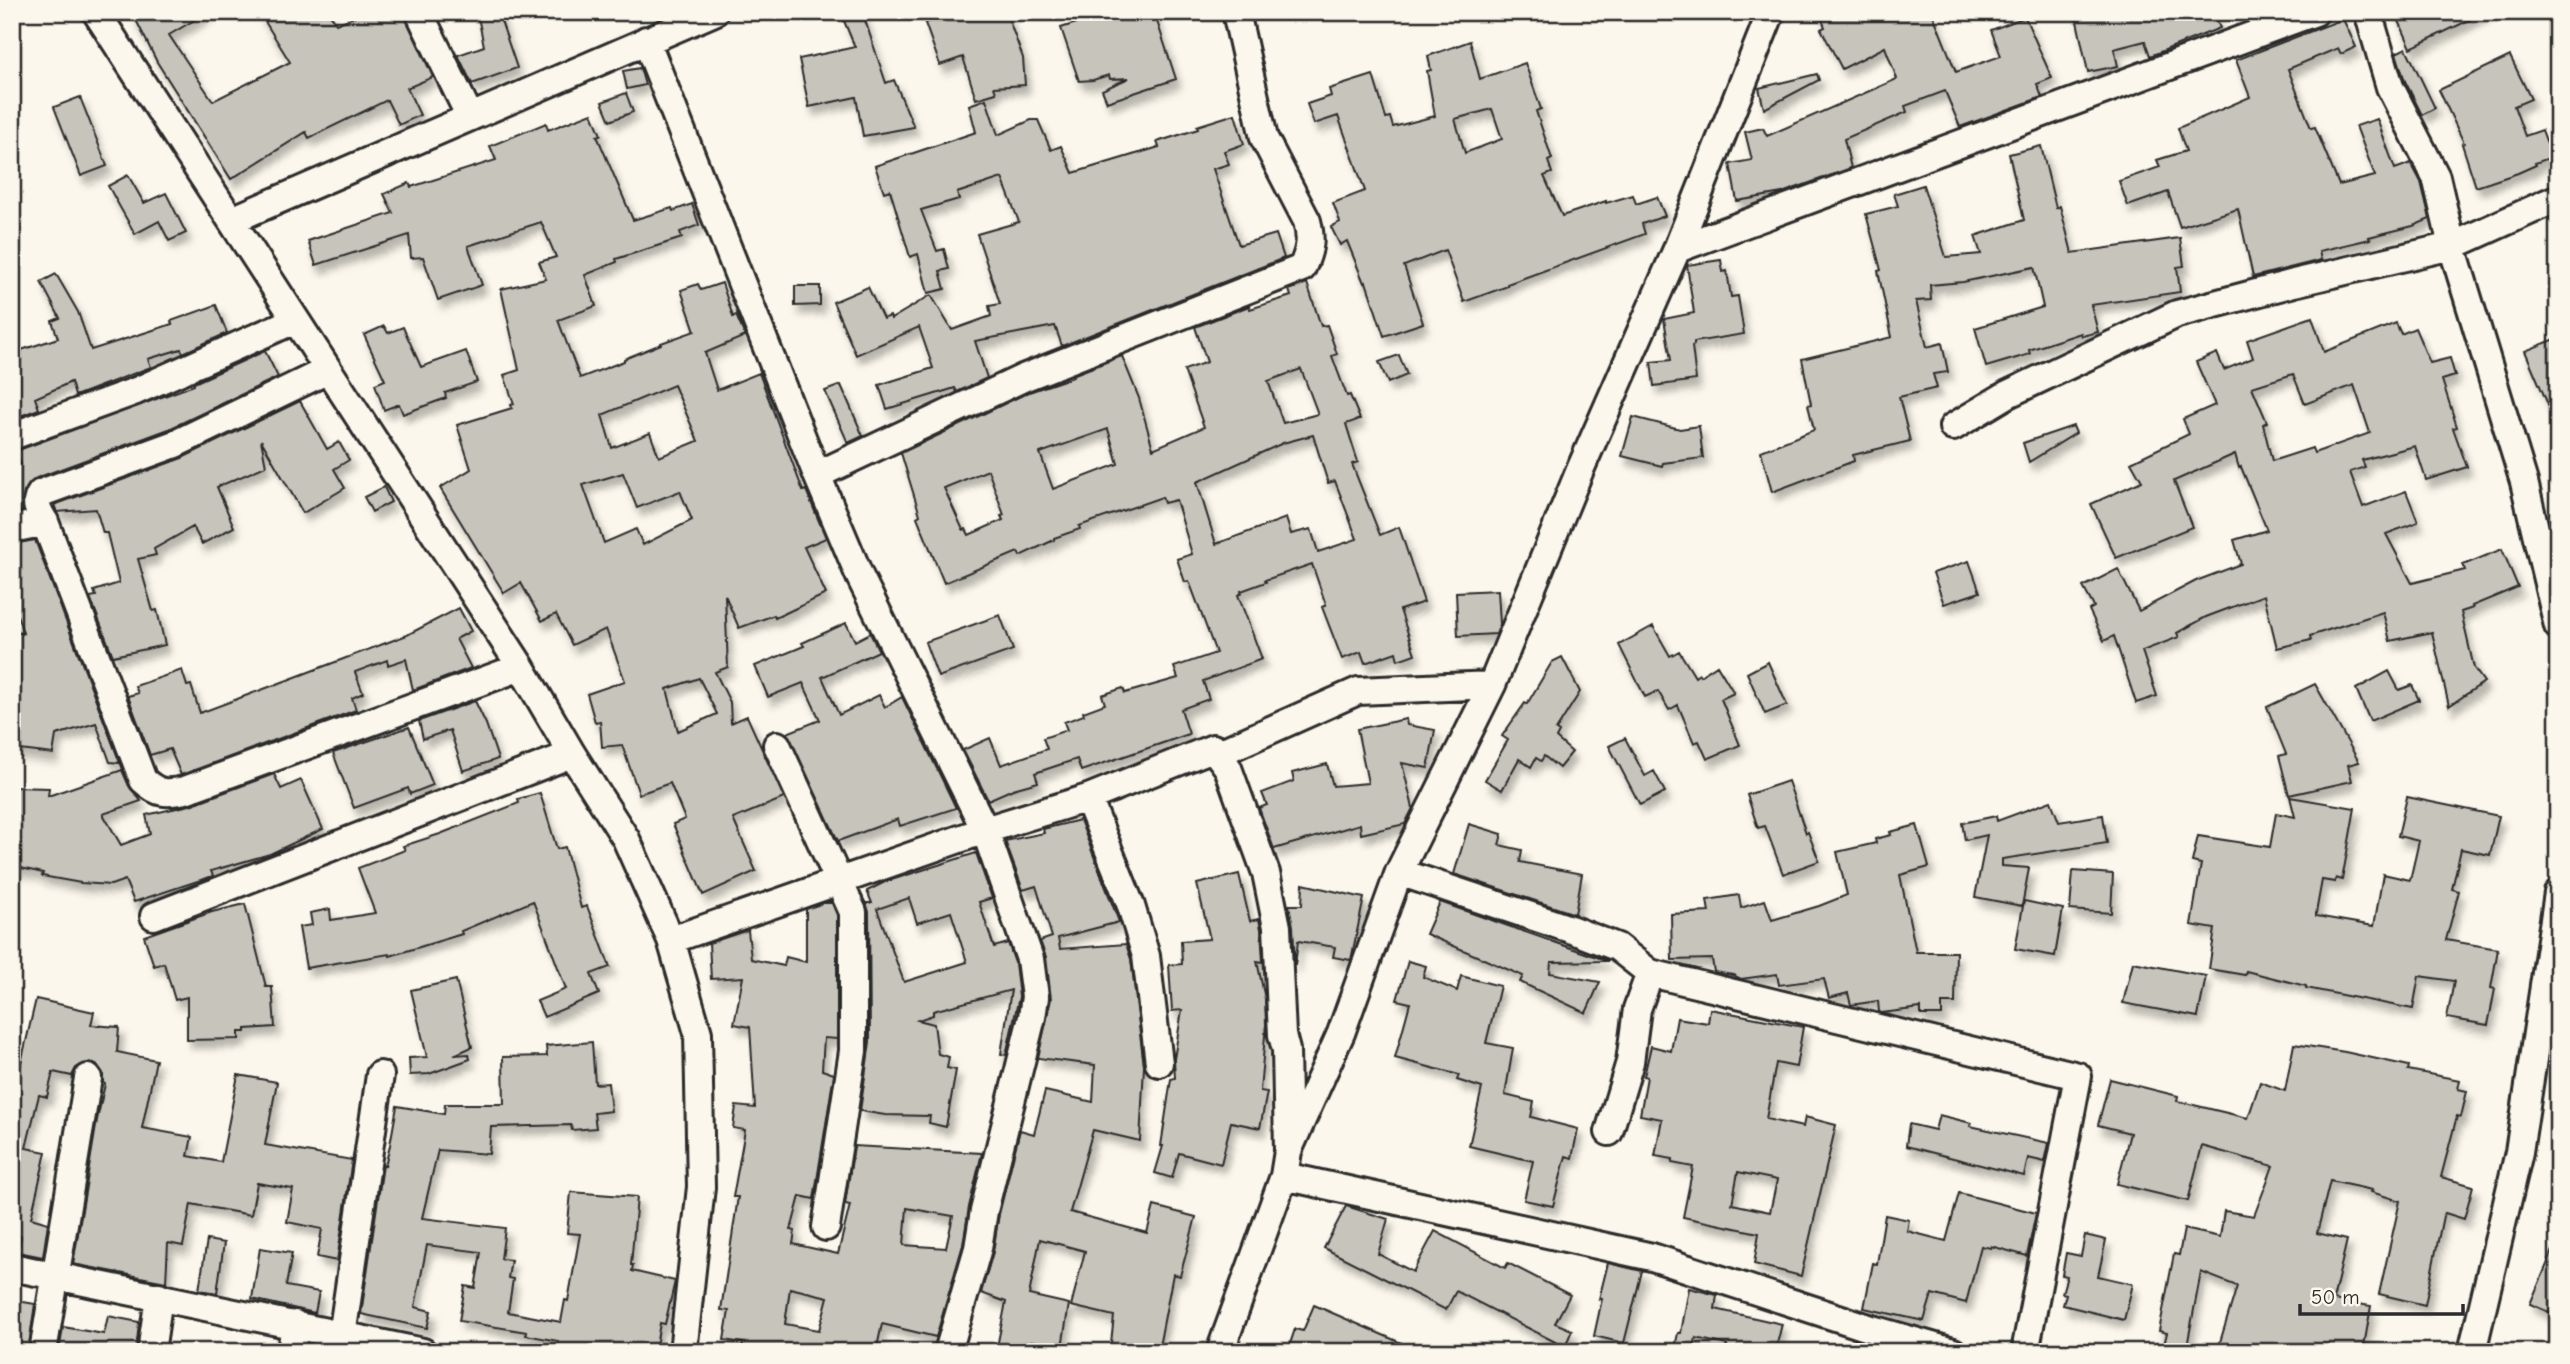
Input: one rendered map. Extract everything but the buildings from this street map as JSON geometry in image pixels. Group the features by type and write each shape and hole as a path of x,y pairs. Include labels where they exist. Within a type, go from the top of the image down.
{"street":[{"path":"96,12 521,667 626,839 671,940 698,1033 701,1187 683,1352"},
{"path":"419,12 470,117"},
{"path":"232,220 714,12"},
{"path":"817,475 1024,377 1302,268 1311,249 1307,221 1264,138 1236,12"},
{"path":"1220,1352 1286,1164 1341,1033 1399,872 1492,685 1543,558 1677,249 1771,12"},
{"path":"1677,249 2315,12"},
{"path":"2368,12 2390,87 2437,177 2452,246 2524,482 2558,626"},
{"path":"646,40 817,475 860,577 985,830 1030,959 1035,997 1022,1064 984,1211 978,1248 948,1352"},
{"path":"1954,427 2008,394 2177,314 2452,246 2558,198"},
{"path":"12,436 136,391 295,320"},
{"path":"328,370 175,444 41,493 36,503 143,780 156,792 166,794 185,790 521,667"},
{"path":"12,529 45,522"},
{"path":"1219,753 1357,691 1492,685"},
{"path":"777,745 853,912 853,1051 826,1227"},
{"path":"671,940 985,830 1088,798 1213,748 1228,768 1266,873 1277,927 1282,1035 1286,1050 1286,1164"},
{"path":"154,916 572,754"},
{"path":"1088,798 1130,906 1146,956 1159,1063"},
{"path":"1399,872 1617,947 1650,973 2078,1076 2025,1352"},
{"path":"2472,1352 2519,1152 2558,893"},
{"path":"1609,1132 1630,1062 1637,1009 1650,973"},
{"path":"342,1336 380,1075"},
{"path":"43,1352 88,1078"},
{"path":"1286,1164 1652,1257 1872,1329 1953,1352"},
{"path":"12,1267 423,1352"},
{"path":"151,1352 159,1297"},
{"path":"291,1352 295,1324"}]}
